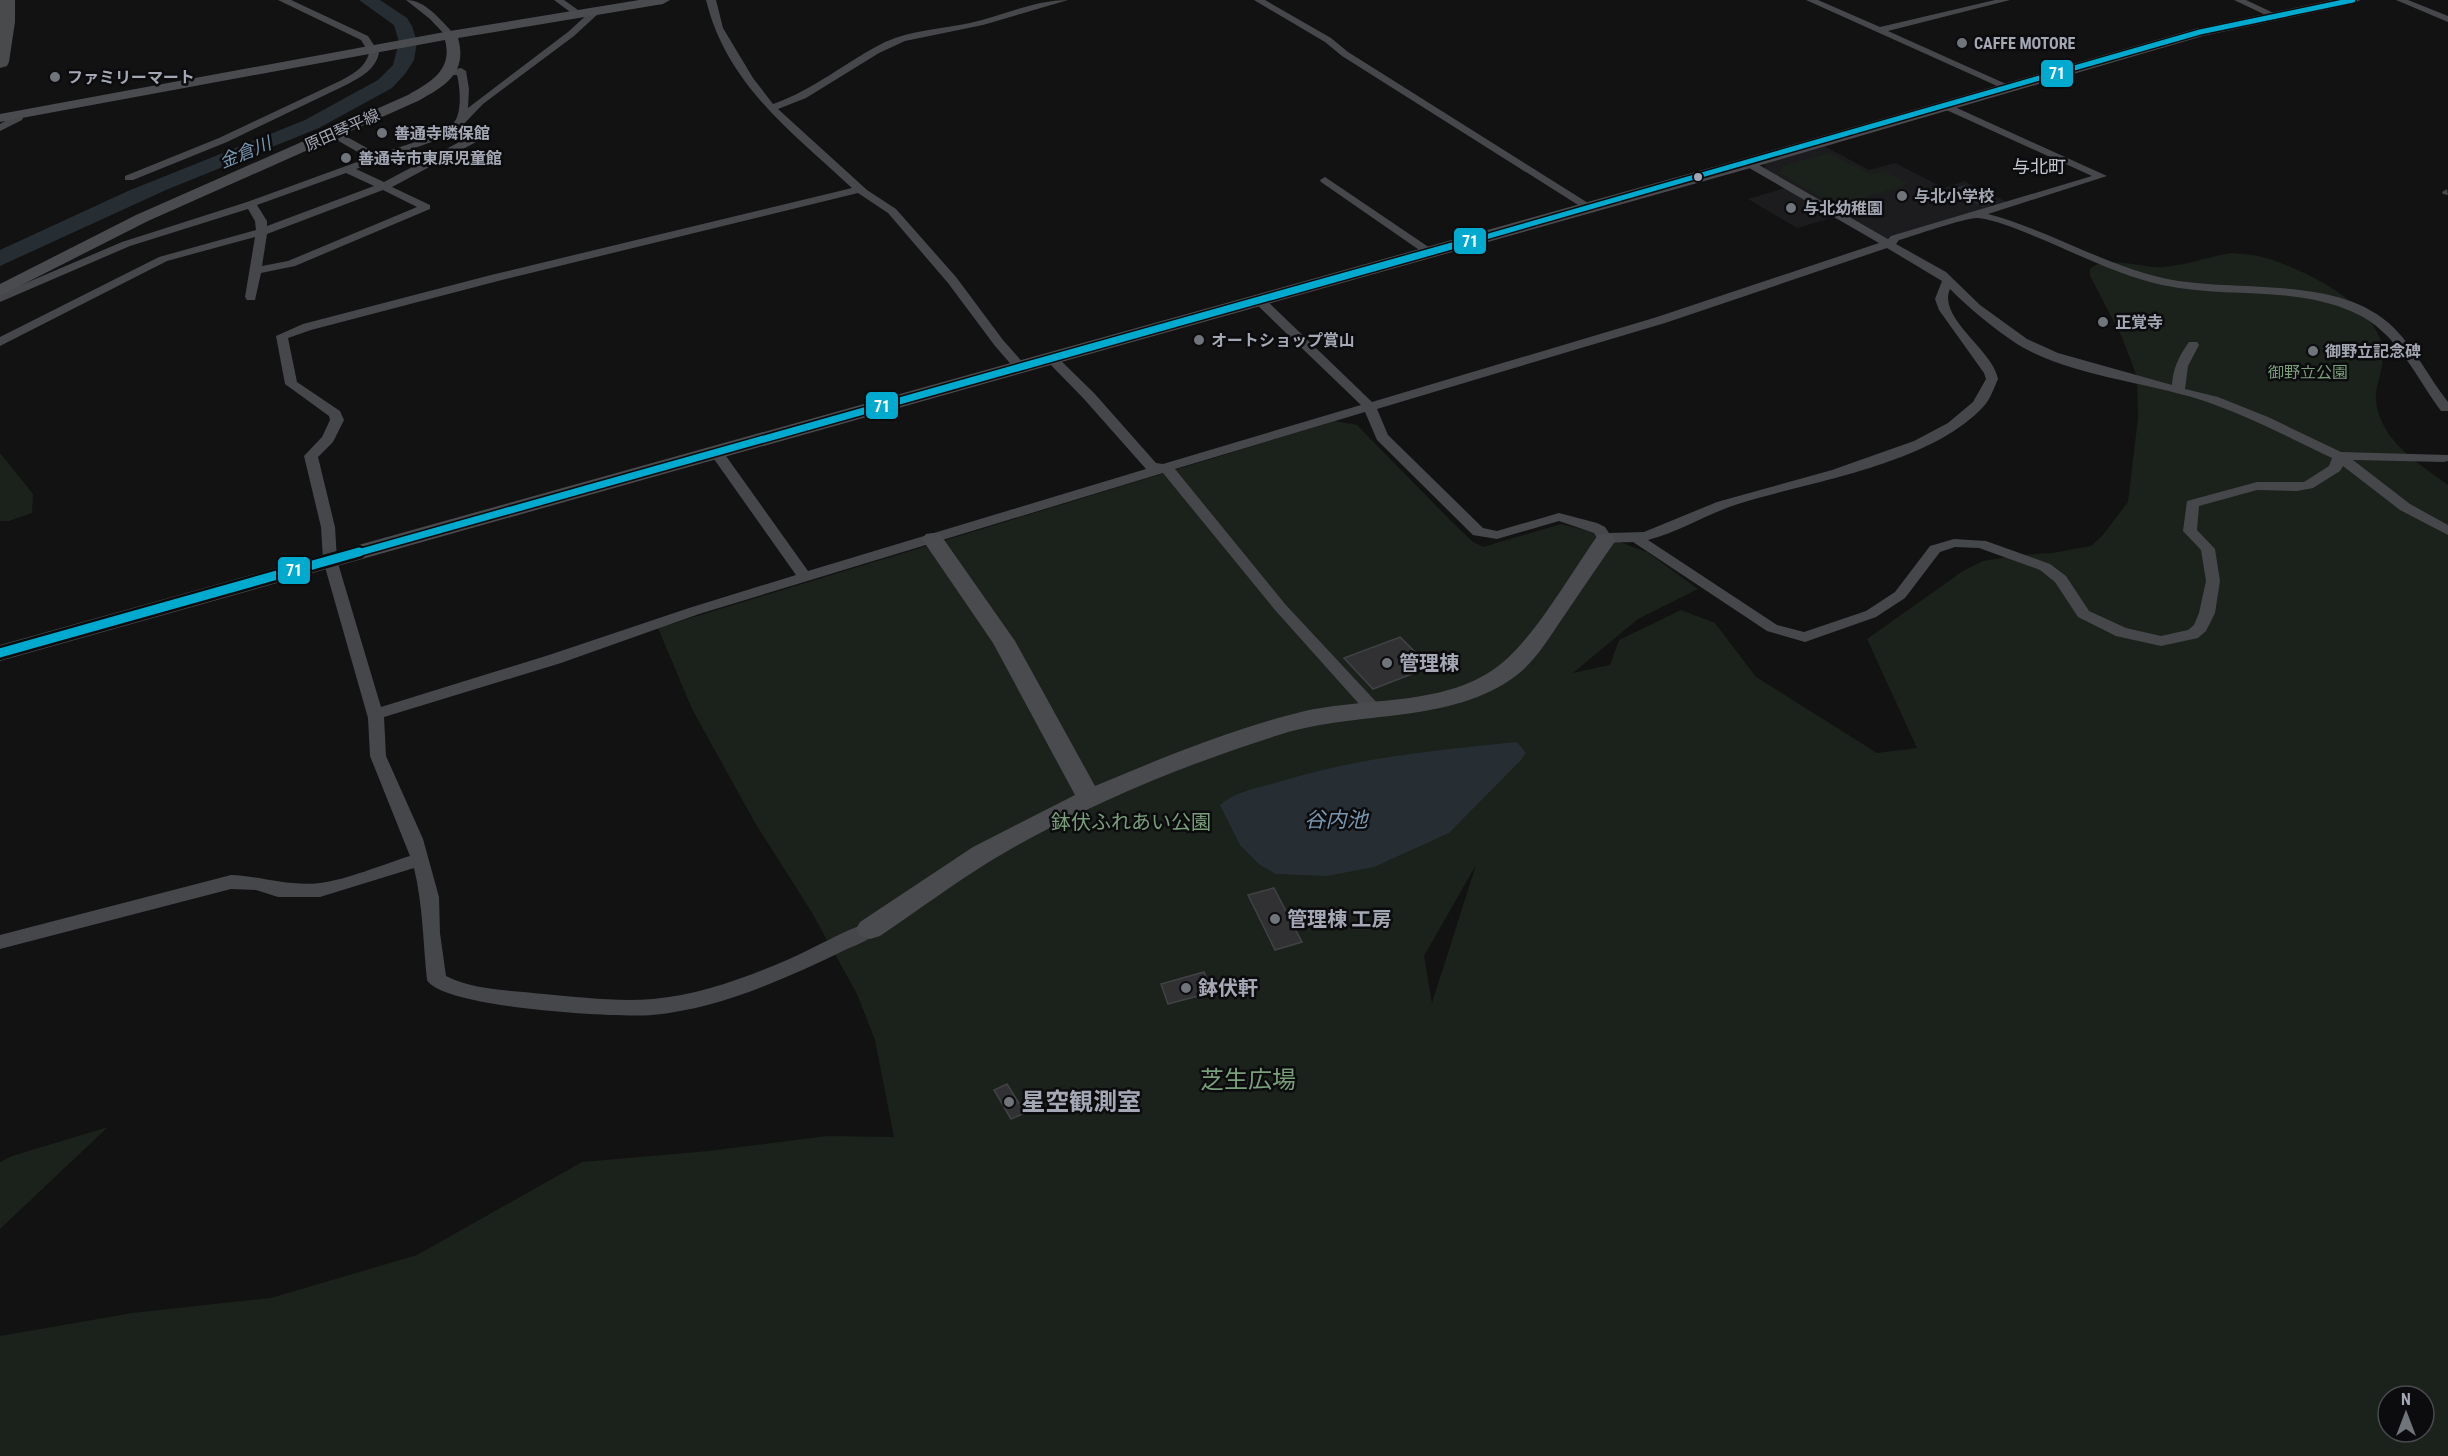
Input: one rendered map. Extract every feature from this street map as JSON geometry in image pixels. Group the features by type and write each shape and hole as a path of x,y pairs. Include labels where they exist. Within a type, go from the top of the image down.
{"highway":[{"path":"0,62 5,30 6,0"}],"main road":[{"path":"0,653 1748,163 2200,32 2354,0"}],"street":[{"path":"129,178 223,140 345,82 364,70 372,61 374,53 365,38 283,0"},
{"path":"410,0 433,17 445,37 456,59 448,73"},
{"path":"558,0 587,14"},
{"path":"0,118 660,0"},
{"path":"711,0 715,20 722,36 748,79 771,108 860,189 892,211 952,280 999,343 1020,366"},
{"path":"771,108 799,98 820,87 892,43 981,23 1023,9 1063,0"},
{"path":"1263,2 1284,0"},
{"path":"1810,0 2010,88"},
{"path":"1881,30 2006,0"},
{"path":"2238,0 2275,16"},
{"path":"2400,0 2448,19"},
{"path":"1263,2 1328,40 1345,54 1590,207"},
{"path":"0,298 126,244 250,204 451,130 480,102 572,34 587,14"},
{"path":"448,73 461,71 465,94 461,119"},
{"name":"原田琴平線","path":"0,291 142,218 413,98 435,86 448,73"},
{"path":"375,714 805,577 1661,320 1889,244 1895,238 2102,176 1946,106"},
{"path":"0,128 18,118 20,114"},
{"path":"0,342 163,259 262,232 320,212 382,187 474,140 451,130"},
{"path":"334,134 376,158"},
{"path":"1748,163 1948,280 1976,308 2023,342 2054,356 2213,400 2253,416 2339,456 2405,507 2448,531"},
{"path":"257,270 291,264 426,207 348,169"},
{"path":"1325,180 1428,252"},
{"path":"860,189 495,278 307,327 282,336 291,384 334,414 337,420 328,439 310,456 328,527 330,560 375,714 378,756 414,839 430,897 431,933 437,980 451,988 499,997 593,1006 654,1006 718,993 838,946 870,929 999,844 1089,797 1278,727 1319,716 1374,710 1438,699 1472,691 1496,681 1517,665 1604,538"},
{"path":"250,204 261,221 262,232 251,297"},
{"path":"1978,214 2034,231 2109,265 2145,277 2182,285 2306,296 2352,308 2379,322 2398,338 2430,389 2447,408 2442,412 2448,423"},
{"path":"1604,538 1636,538 1649,535 1732,501 1870,462 1924,440 1970,413 1989,388 1993,375 1988,364 1970,347 1952,323 1941,302 1941,296 1948,280"},
{"path":"1258,299 1328,364 1369,407 1382,437 1478,532 1497,535 1559,518 1592,526 1599,530 1604,538"},
{"path":"2179,390 2182,359 2193,345"},
{"path":"1050,357 1089,396 1152,467 1167,468 1280,607 1374,710"},
{"path":"716,452 805,577"},
{"path":"1636,538 1772,627 1805,637 1871,614 1900,595 1935,549 1954,543 1981,544 2045,567 2061,579 2083,614 2121,632 2161,640 2193,634 2201,627 2207,613 2213,581 2208,549 2190,531 2192,504 2257,486 2298,487 2308,485 2335,468 2339,456"},
{"path":"2339,456 2447,456"},
{"path":"933,539 1004,641 1089,797"},
{"path":"0,942 231,882 256,883 278,890 320,890 420,860"}],"shaded area":[{"name":"与北小学校","path":"1824,146 1869,170 1895,163 1944,188 1964,181 2009,203 1887,238 1763,168 1766,163"},
{"name":"与北幼稚園","path":"1785,188 1834,217 1797,228 1748,199"}],"green space":[{"path":"1828,153 1871,174 1883,171 1909,184 1836,206 1780,173 1783,166"},
{"path":"2230,253 2262,257 2298,270 2338,292 2370,321 2380,337 2383,355 2376,402 2387,432 2420,465 2448,485 2448,1456 0,1456 0,1336 132,1313 271,1298 417,1255 582,1162 709,1151 827,1136 894,1137 875,1040 857,994 811,911 754,821 692,709 658,628 1335,421 1357,425 1453,523 1473,542 1483,547 1561,524 1592,532 1647,552 1698,589 1638,619 1573,673 1610,665 1619,640 1681,610 1715,623 1756,677 1877,753 1917,748 1867,639 1963,571 1983,561 2091,546 2102,536 2128,502 2138,418 2137,377 2122,337 2090,276 2090,269 2097,265 2116,262 2155,267 2180,265","holes":["1476,865 1432,1003 1424,956"]},
{"path":"0,453 33,494 32,513 9,521 0,521"},
{"path":"108,1127 0,1229 0,1162 12,1156"}],"water":[{"path":"1965,185 1998,202 1983,207 1949,190"},
{"name":"谷内池","path":"1517,742 1526,753 1521,760 1449,833 1374,867 1327,876 1276,874 1260,865 1240,845 1220,805 1246,791 1335,767 1425,752"}],"building":[{"name":"管理棟","path":"1400,637 1430,667 1373,689 1344,658"},
{"name":"管理棟 工房","path":"1274,888 1302,942 1275,950 1248,895"},
{"name":"鉢伏軒","path":"1204,972 1213,992 1168,1004 1161,984"},
{"name":"星空観測室","path":"1007,1084 1025,1113 1011,1119 994,1090"}],"waterway":[{"name":"金倉川","path":"0,259 136,195 312,124 385,84 402,65 408,42 401,22 368,0"}],"transit line":[{"name":"71","path":"0,653 1748,163 2200,32 2353,0"}],"place":[{"name":"CAFFE MOTORE","path":"1962,43"},
{"name":"ファミリーマート","path":"55,77"},
{"name":"善通寺隣保館","path":"382,133"},
{"name":"善通寺市東原児童館","path":"346,158"},
{"name":"与北小学校","path":"1902,196"},
{"name":"与北幼稚園","path":"1791,208"},
{"name":"正覚寺","path":"2103,322"},
{"name":"オートショップ賞山","path":"1199,340"},
{"name":"御野立記念碑","path":"2313,351"},
{"name":"管理棟","path":"1387,663"},
{"name":"管理棟 工房","path":"1275,919"},
{"name":"鉢伏軒","path":"1186,988"},
{"name":"星空観測室","path":"1009,1102"}],"district":[{"name":"与北町","path":"2039,166"}],"park label":[{"name":"御野立公園","path":"2308,372"},
{"name":"鉢伏ふれあい公園","path":"1131,822"},
{"name":"芝生広場","path":"1248,1080"}]}
